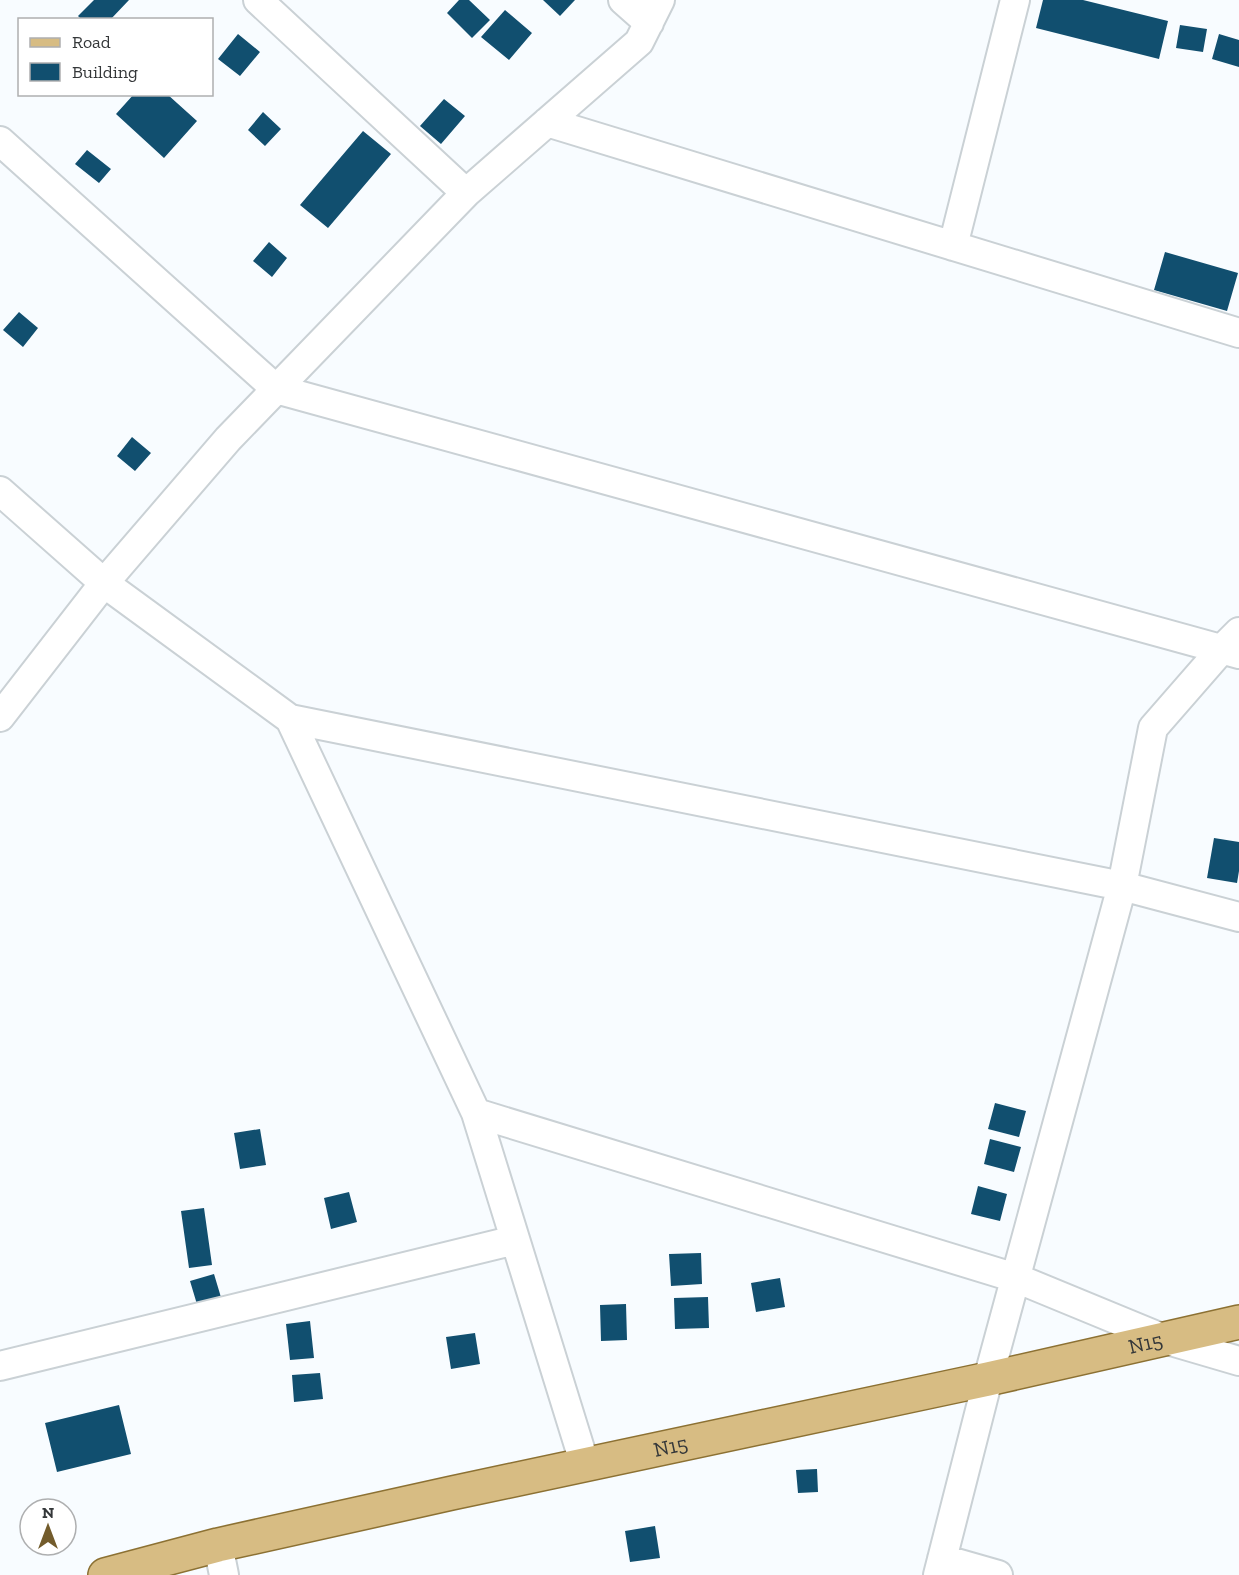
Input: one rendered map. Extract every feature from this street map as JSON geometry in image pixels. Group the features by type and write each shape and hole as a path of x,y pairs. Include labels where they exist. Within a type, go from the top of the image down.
{"main road":[{"name":"N15","path":"105,1575 221,1560 585,1465 988,1379 1239,1322"}],"street":[{"path":"258,0 466,193"},
{"path":"0,717 104,583 228,439 466,193 639,42 654,11 623,0"},
{"path":"953,246 1015,0"},
{"path":"547,122 1239,333"},
{"path":"0,141 276,389 1233,645 1153,728 1122,886 988,1379 940,1567 998,1575"},
{"path":"0,491 104,583 290,719 1122,886 1239,917"},
{"path":"290,719 476,1113 585,1465"},
{"path":"476,1113 1016,1278 1164,1339 1239,1362"},
{"path":"0,1366 515,1240"}],"building":[{"path":"94,0 129,0 112,18 80,18 78,16"},
{"path":"459,0 469,0 490,20 472,38 447,13"},
{"path":"543,0 575,0 560,16"},
{"path":"1043,0 1083,0 1168,21 1159,59 1036,28"},
{"path":"505,10 532,33 509,60 481,37"},
{"path":"1180,25 1207,29 1203,52 1176,48"},
{"path":"238,34 260,52 240,76 218,59"},
{"path":"1219,34 1239,40 1239,67 1212,59"},
{"path":"132,96 169,96 197,121 164,158 116,114"},
{"path":"444,99 465,116 441,144 420,126"},
{"path":"263,112 281,129 265,146 248,130"},
{"path":"363,131 391,154 328,228 300,205"},
{"path":"87,150 111,169 99,183 75,164"},
{"path":"269,242 287,258 272,277 253,261"},
{"path":"1165,252 1238,273 1227,311 1154,290"},
{"path":"19,312 38,328 23,347 3,330"},
{"path":"132,437 151,453 135,471 117,456"},
{"path":"1214,838 1239,842 1237,883 1207,878"},
{"path":"995,1103 1026,1111 1019,1137 988,1129"},
{"path":"260,1129 266,1165 240,1169 234,1133"},
{"path":"990,1139 1021,1147 1014,1172 984,1164"},
{"path":"978,1186 1007,1194 1000,1221 971,1214"},
{"path":"349,1192 357,1222 331,1229 324,1198"},
{"path":"204,1208 212,1265 189,1268 181,1211"},
{"path":"701,1253 702,1284 671,1286 669,1254"},
{"path":"214,1274 223,1304 199,1311 190,1281"},
{"path":"780,1278 785,1307 756,1312 751,1283"},
{"path":"708,1297 709,1328 675,1329 674,1298"},
{"path":"626,1304 627,1340 601,1341 600,1305"},
{"path":"310,1321 314,1358 290,1360 286,1324"},
{"path":"475,1333 480,1364 451,1369 446,1337"},
{"path":"320,1373 323,1399 294,1402 292,1375"},
{"path":"119,1405 131,1454 57,1472 45,1423"},
{"path":"817,1469 818,1492 798,1493 796,1470"},
{"path":"655,1526 660,1558 630,1562 625,1531"}]}
